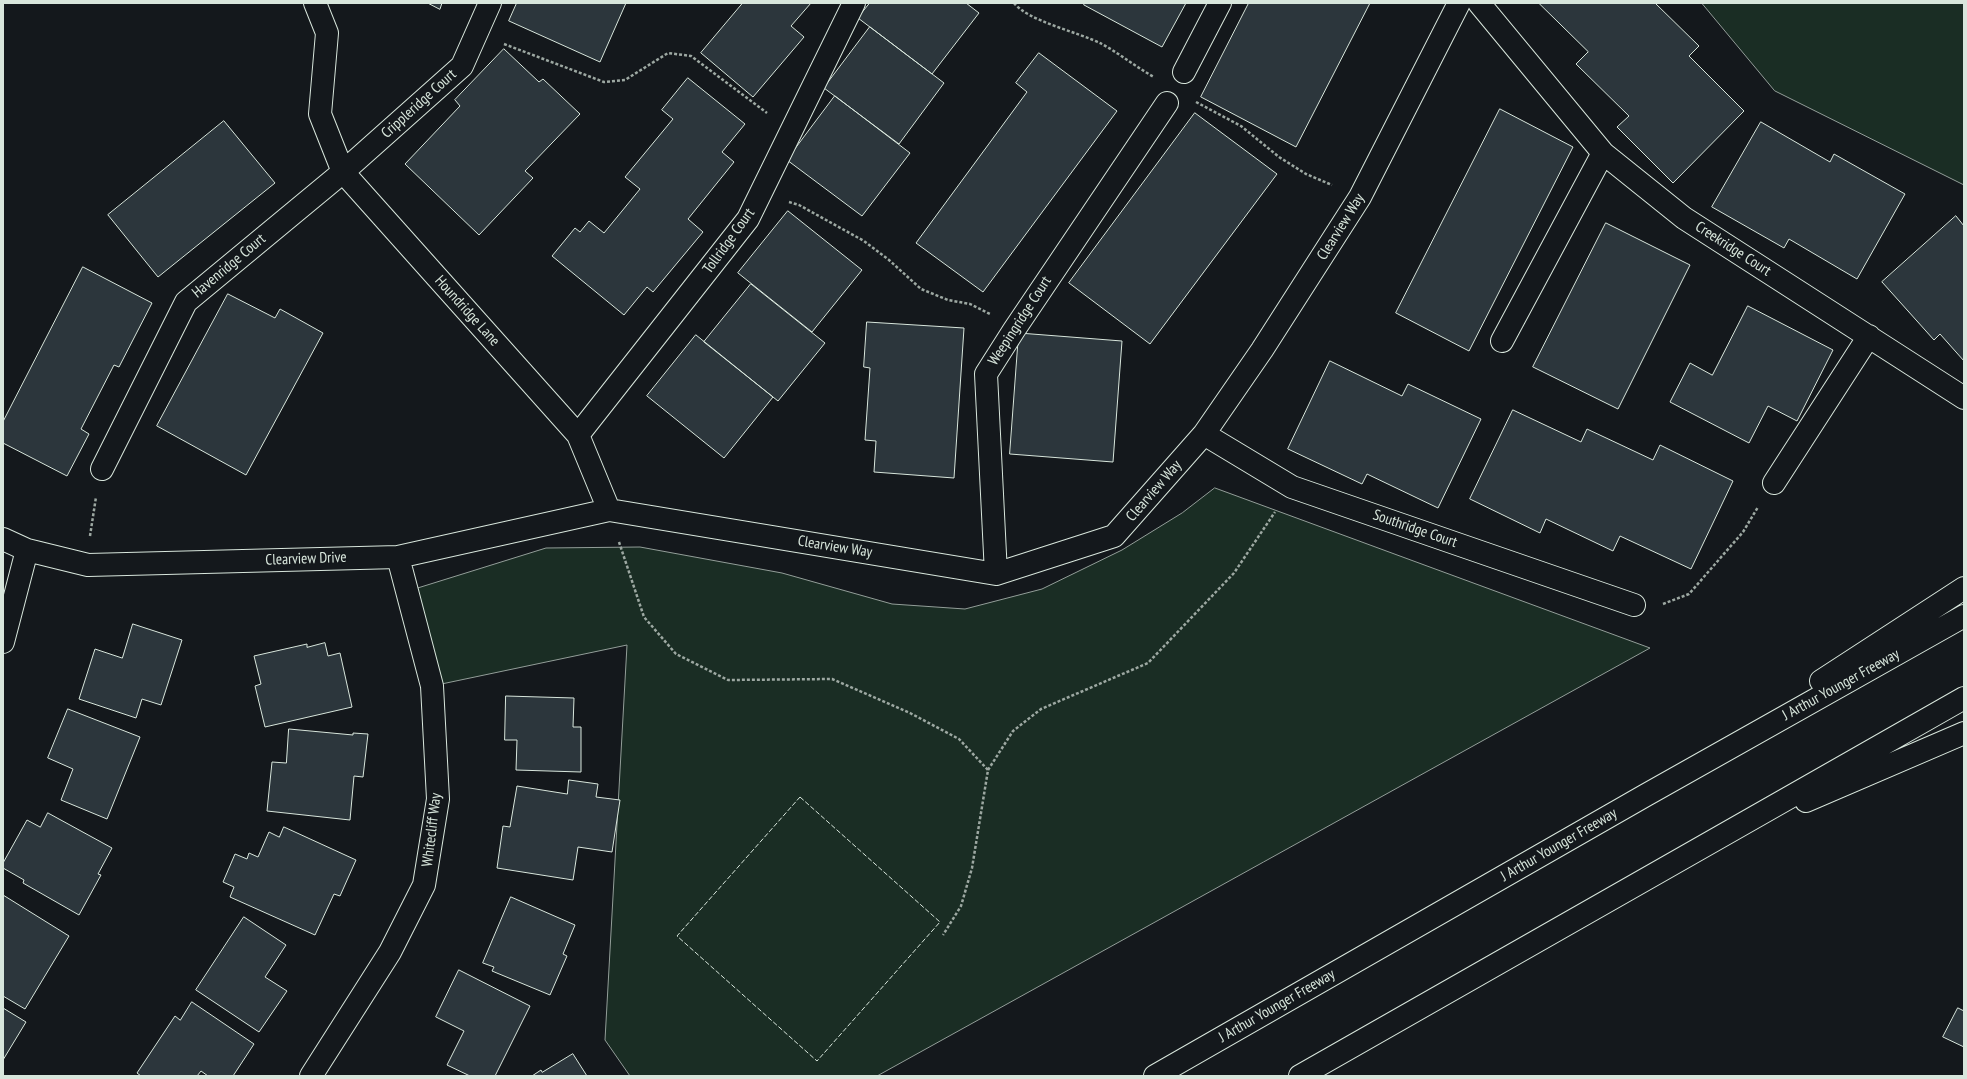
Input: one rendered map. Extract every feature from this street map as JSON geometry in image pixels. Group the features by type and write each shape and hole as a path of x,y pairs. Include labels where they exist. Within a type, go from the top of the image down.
{"main road":[{"name":"Houndridge Lane","path":"315,3 327,33 320,114 343,172 578,435 608,510"},
{"name":"Crippleridge Court","path":"343,172 462,66 478,33 490,3"},
{"name":"Tollridge Court","path":"578,435 748,219 854,3"},
{"path":"1184,72 1220,3"},
{"name":"Clearview Way","path":"608,510 996,574 1114,536 1204,434 1262,350 1360,197 1459,3"},
{"name":"Creekridge Court","path":"1479,3 1603,152 1684,218 1964,398"},
{"name":"Weepingridge Court","path":"996,574 986,374 1167,103"},
{"path":"1502,342 1603,152"},
{"name":"Havenridge Court","path":"102,469 186,302 343,172"},
{"path":"1774,483 1869,336"},
{"name":"Southridge Court","path":"1204,434 1292,487 1634,605"},
{"name":"Clearview Drive","path":"3,539 27,550 88,565 398,557 608,510"},
{"path":"3,642 27,550"},
{"name":"Whitecliff Way","path":"311,1076 390,952 424,885 438,798 432,686 398,557"},
{"path":"1646,795 1964,588"},
{"name":"J Arthur Younger Freeway","path":"1155,1076 1646,795 1964,616"},
{"path":"1300,1076 1964,698"},
{"path":"1702,846 1964,734"}],"path":[{"path":"478,33 563,68 604,82 625,80 668,53 691,56 791,132"},
{"path":"760,195 798,205 864,241 889,260 921,289 948,300 970,304 1014,330"},
{"path":"88,565 90,526 102,469"},
{"path":"1634,605 1667,604 1688,594 1743,532 1774,483"},
{"path":"943,934 961,906 972,868 988,770 1013,730 1041,709 1148,663 1234,572 1292,487"},
{"path":"608,510 644,617 676,654 728,680 782,681 832,679 910,713 959,740 988,770"}],"green space":[{"path":"1702,3 1964,3 1964,185 1775,91"},
{"path":"1215,488 1650,648 877,1076 630,1076 605,1040 627,645 432,686 408,591 546,548 640,547 782,573 892,604 965,609 1042,589 1122,550 1182,513"}],"building":[{"path":"428,3 442,3 440,9"},
{"path":"517,3 626,3 600,62 509,21"},
{"path":"743,3 811,3 791,26 804,37 753,97 701,53"},
{"path":"870,3 966,3 979,13 932,74 858,18"},
{"path":"1085,3 1186,3 1162,47 1084,5"},
{"path":"1249,3 1370,3 1296,147 1201,97"},
{"path":"1539,3 1655,3 1699,46 1689,56 1744,111 1673,183 1617,127 1629,116 1576,64 1588,52"},
{"path":"870,27 944,83 899,144 824,88"},
{"path":"504,49 539,82 543,79 580,114 525,171 533,178 479,235 405,164 460,106 455,100"},
{"path":"1039,53 1117,111 983,292 916,243 1027,92 1016,83"},
{"path":"688,78 745,124 722,152 734,162 688,219 703,232 653,292 647,287 624,315 552,256 575,228 580,232 589,221 604,233 640,189 625,177 673,119 662,110"},
{"path":"835,96 910,153 862,216 787,160"},
{"path":"1500,109 1573,147 1469,351 1396,313"},
{"path":"1195,113 1277,174 1150,344 1069,283"},
{"path":"224,121 275,183 158,277 108,215"},
{"path":"1761,122 1830,162 1834,154 1905,194 1857,279 1789,239 1784,248 1712,207"},
{"path":"788,211 862,270 812,332 738,273"},
{"path":"1956,216 1964,226 1964,361 1940,334 1934,340 1882,282"},
{"path":"1606,223 1690,265 1618,409 1533,367"},
{"path":"83,267 152,303 119,367 114,365 81,429 89,434 67,476 3,443 3,422"},
{"path":"751,284 825,343 778,401 704,342"},
{"path":"228,294 275,318 280,309 323,333 246,475 157,426"},
{"path":"1748,306 1833,350 1797,421 1768,406 1749,443 1670,402 1690,363 1712,375"},
{"path":"867,322 964,328 954,478 874,472 876,441 865,440 870,368 864,367"},
{"path":"1019,333 1122,341 1113,462 1010,454"},
{"path":"696,335 773,397 724,458 647,396"},
{"path":"1330,361 1402,396 1408,384 1481,419 1438,508 1367,474 1362,484 1288,449"},
{"path":"1513,410 1581,442 1587,429 1653,460 1660,445 1733,481 1691,569 1620,536 1613,551 1546,519 1540,533 1470,499"},
{"path":"133,624 182,640 161,705 142,699 136,718 79,699 95,649 122,658"},
{"path":"325,643 328,656 340,653 352,707 265,727 255,686 261,684 254,656 307,644 307,647"},
{"path":"506,696 574,698 573,727 581,727 581,772 516,770 517,740 505,740"},
{"path":"68,709 140,737 107,819 61,800 73,769 48,758"},
{"path":"289,729 353,735 353,733 368,734 363,777 354,776 350,820 267,811 272,762 286,763"},
{"path":"569,780 598,784 596,797 620,800 612,852 578,847 573,880 497,868 503,826 510,827 517,786 567,794"},
{"path":"48,813 112,848 98,874 101,875 79,915 23,883 24,880 3,868 3,863 27,820 40,827"},
{"path":"284,827 356,860 340,896 334,894 315,935 230,897 234,887 223,882 235,854 247,859 249,853 258,857 269,832 279,837"},
{"path":"3,895 69,936 25,1009 3,996"},
{"path":"511,897 575,925 563,954 567,956 550,995 492,971 494,967 483,963"},
{"path":"244,917 286,945 265,977 287,991 259,1032 196,990"},
{"path":"459,970 530,1006 495,1076 470,1076 447,1065 464,1031 436,1017"},
{"path":"192,1002 254,1044 233,1076 208,1076 201,1071 197,1076 141,1076 137,1073 175,1016 180,1020"},
{"path":"3,1008 26,1022 3,1060"},
{"path":"1958,1008 1964,1011 1964,1047 1943,1037"},
{"path":"573,1054 587,1076 532,1076 541,1070 542,1072"}],"fence":[{"path":"800,797 940,922 817,1061 677,936 800,797"}]}
